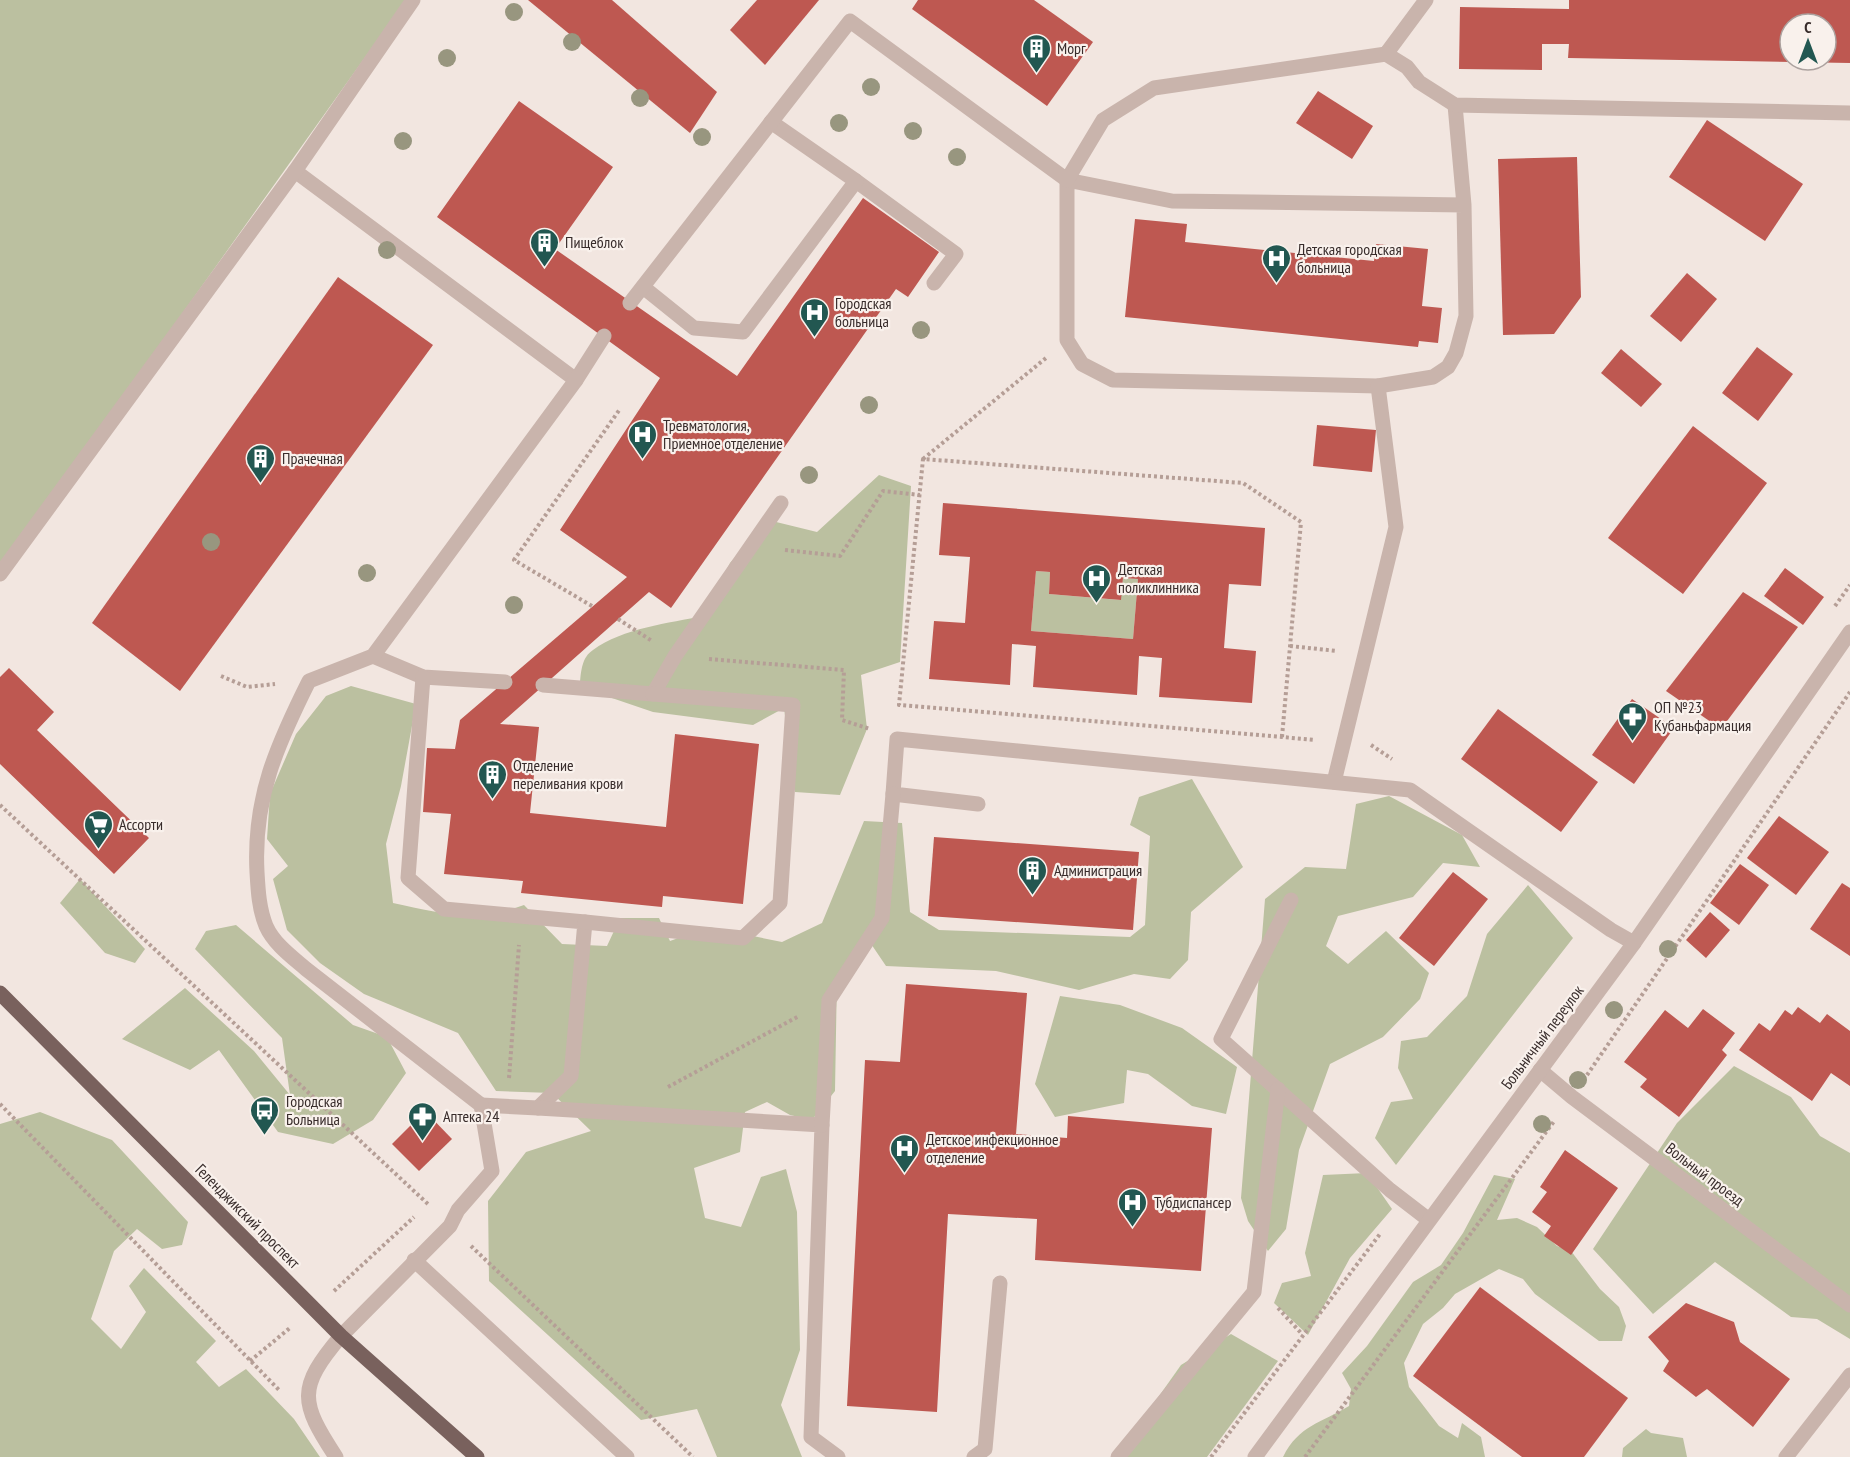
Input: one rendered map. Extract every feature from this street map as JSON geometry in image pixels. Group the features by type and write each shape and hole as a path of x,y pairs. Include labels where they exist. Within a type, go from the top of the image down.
{"main road":[{"name":"Геленджикский проспект","path":"0,993 341,1336 477,1457"}],"street":[{"path":"0,574 295,171 412,0"},
{"path":"1386,54 1426,0"},
{"path":"630,303 850,21 1067,180 1172,201 1464,205"},
{"path":"1455,105 1464,205 1466,316 1456,353 1448,367 1433,377 1378,386 1113,380 1082,364 1067,340 1067,180 1103,120 1154,88 1386,54 1407,67 1419,82 1455,105 1850,113"},
{"path":"771,122 956,254 934,283"},
{"path":"295,171 576,380"},
{"path":"643,287 694,328 743,332 856,181"},
{"path":"604,336 576,380 373,656 309,681 277,745 262,794 255,841 258,899 267,927 282,948 481,1105 822,1125"},
{"path":"1334,782 1396,527 1378,386"},
{"path":"653,694 675,656 781,503"},
{"name":"Больничный переулок","path":"1255,1457 1634,943 1850,632"},
{"path":"373,656 423,676 505,682"},
{"path":"423,676 408,878 444,909 743,938 780,903 793,705 543,685"},
{"path":"838,1457 811,1437 822,1125 829,1000 882,918 897,739 1410,790 1611,930 1634,943"},
{"path":"893,794 978,804"},
{"path":"1291,900 1221,1039 1390,1190 1429,1221"},
{"path":"537,1108 571,1076 585,922"},
{"name":"Вольный проезд","path":"1540,1070 1572,1097 1850,1305"},
{"path":"1118,1457 1254,1292 1278,1089"},
{"path":"336,1457 316,1427 307,1406 309,1388 324,1356 414,1260 450,1226 458,1210 492,1171 481,1105"},
{"path":"414,1260 627,1457"},
{"path":"999,1457 979,1453 1000,1283"},
{"path":"1786,1457 1850,1375"}],"path":[{"path":"923,459 1243,483 1301,522 1282,737 899,705 923,459 1067,340"},
{"path":"592,606 514,560 620,409"},
{"path":"751,546 840,556 882,491 920,495"},
{"path":"1290,646 1319,649"},
{"path":"221,676 247,687 309,681"},
{"path":"0,805 428,1204 693,1457"},
{"path":"507,1106 521,916"},
{"path":"662,1090 829,1000"},
{"path":"0,1104 283,1394"},
{"path":"250,1360 315,1308 428,1204"},
{"path":"1254,1292 1284,1311 1302,1334"}],"green space":[{"path":"0,0 406,0 0,569"},
{"path":"879,475 911,486 900,662 861,675 867,729 840,795 795,792 784,708 753,725 653,712 606,696 580,683 586,656 605,643 632,631 704,616 730,563 768,520 817,532"},
{"path":"1036,571 1050,572 1049,594 1120,600 1123,578 1138,579 1133,639 1031,631"},
{"path":"351,686 416,704 401,786 386,844 393,903 443,913 474,915 524,905 562,944 607,946 620,918 659,918 670,941 709,927 782,942 822,923 864,821 902,823 910,912 939,930 1130,937 1145,925 1150,836 1130,825 1139,797 1192,779 1243,867 1191,912 1188,960 1170,979 1134,974 1079,990 996,971 886,966 865,935 837,975 835,1091 812,1120 790,1115 767,1102 745,1112 740,1152 694,1168 705,1218 741,1227 761,1177 786,1169 797,1212 800,1350 781,1405 802,1457 717,1457 697,1409 641,1420 489,1281 488,1201 526,1152 591,1131 552,1093 496,1091 458,1033 364,994 320,963 287,930 273,879 288,866 267,839 270,794 296,734 326,696"},
{"path":"1389,796 1462,835 1480,867 1443,863 1413,897 1338,916 1326,946 1348,964 1386,931 1429,973 1420,999 1383,1037 1330,1064 1299,1150 1286,1229 1268,1251 1248,1221 1241,1198 1265,899 1305,867 1346,869 1356,804"},
{"path":"80,879 145,949 135,963 105,953 60,903"},
{"path":"1528,885 1573,938 1396,1165 1375,1138 1391,1102 1413,1099 1398,1068 1401,1041 1427,1037 1467,996 1487,934"},
{"path":"236,925 353,1025 387,1037 406,1073 373,1120 333,1144 278,1132 219,1050 190,1070 122,1039 185,988 254,1051 290,1095 282,1038 195,949 206,931"},
{"path":"1060,996 1120,1005 1182,1028 1237,1067 1226,1114 1192,1106 1148,1074 1127,1070 1124,1103 1055,1117 1035,1084"},
{"path":"1734,1066 1791,1097 1820,1136 1850,1153 1850,1339 1817,1319 1791,1317 1715,1262 1653,1314 1593,1249 1677,1123"},
{"path":"40,1112 112,1140 188,1222 182,1245 162,1249 137,1229 114,1251 91,1319 121,1349 146,1312 129,1286 144,1268 216,1341 196,1362 219,1387 246,1369 294,1419 320,1457 0,1457 0,1124"},
{"path":"1367,1173 1392,1209 1350,1258 1308,1335 1274,1303 1282,1283 1311,1276 1305,1253 1323,1175"},
{"path":"1494,1175 1515,1179 1497,1220 1517,1218 1537,1227 1557,1246 1571,1251 1600,1289 1619,1307 1626,1326 1622,1341 1599,1341 1535,1294 1523,1279 1499,1269 1455,1294 1443,1308 1423,1324 1404,1363 1409,1387 1439,1426 1458,1438 1462,1423 1481,1437 1485,1457 1283,1457 1289,1446 1304,1431 1349,1406 1351,1389 1342,1373 1367,1346 1413,1282 1441,1265 1463,1233"},
{"path":"1231,1334 1278,1361 1207,1457 1116,1457 1181,1365"},
{"path":"1646,1429 1651,1433 1683,1438 1687,1457 1622,1457 1623,1448"}],"building":[{"path":"528,0 612,0 717,92 690,133"},
{"path":"757,0 819,0 765,65 730,30"},
{"name":"Морг","path":"918,0 1034,0 1093,42 1047,106 912,9"},
{"path":"1569,0 1850,0 1850,63 1838,63 1838,12 1778,12 1778,62 1568,58 1569,44 1542,44 1542,70 1459,69 1460,7 1569,9"},
{"path":"1318,91 1373,126 1352,159 1296,123"},
{"path":"519,101 613,167 555,249 737,376 863,198 939,252 908,297 896,289 671,608 649,592 500,724 539,727 530,813 666,827 675,734 759,744 743,904 663,896 662,907 521,893 523,881 444,874 451,814 423,812 427,748 455,749 460,720 627,577 560,530 660,378 437,217"},
{"path":"1707,120 1803,184 1765,241 1669,177"},
{"path":"1577,157 1581,297 1554,334 1503,335 1498,159"},
{"name":"Детская городская больница","path":"1135,219 1187,224 1185,242 1374,261 1376,244 1428,249 1422,306 1442,308 1438,343 1419,341 1418,347 1125,317"},
{"path":"1687,273 1717,299 1681,342 1650,316"},
{"name":"Прачечная","path":"338,277 433,345 180,691 92,623"},
{"path":"1757,347 1793,374 1758,421 1722,393"},
{"path":"1621,349 1662,384 1641,407 1601,373"},
{"path":"1317,425 1376,430 1372,472 1313,466"},
{"path":"1693,426 1767,483 1683,594 1608,538"},
{"name":"Детская поликлинника","path":"943,503 1265,528 1261,586 1229,584 1224,648 1256,651 1252,703 1159,697 1162,658 1139,656 1137,695 1033,687 1036,646 1012,644 1010,685 929,679 934,621 965,623 970,557 939,555","holes":["1036,571 1050,572 1049,594 1121,600 1123,578 1138,579 1133,639 1031,631"]},
{"path":"1785,568 1824,597 1803,625 1764,596"},
{"path":"1743,592 1798,627 1721,729 1666,691"},
{"path":"9,668 54,712 37,730 149,838 114,874 0,764 0,677"},
{"name":"ОП №23 Кубаньфармация","path":"1632,699 1674,728 1634,784 1592,755"},
{"path":"1498,709 1598,782 1561,832 1461,759"},
{"path":"1779,816 1829,852 1796,895 1747,858"},
{"name":"Администрация","path":"934,837 1139,852 1133,930 928,916"},
{"path":"1740,864 1769,885 1739,925 1710,903"},
{"path":"1453,872 1488,899 1434,966 1399,938"},
{"path":"1842,883 1850,888 1850,956 1810,929"},
{"path":"1710,912 1730,930 1706,958 1686,940"},
{"path":"906,984 1027,993 1016,1134 1067,1138 1068,1116 1212,1128 1201,1271 1035,1260 1037,1219 948,1214 937,1412 847,1406 865,1060 900,1062"},
{"path":"1798,1007 1820,1023 1827,1014 1850,1031 1850,1086 1831,1073 1812,1101 1739,1050 1759,1023 1770,1031 1785,1010 1792,1015"},
{"path":"1703,1009 1735,1033 1722,1050 1727,1055 1679,1117 1640,1087 1647,1079 1624,1062 1665,1010 1688,1028"},
{"name":"Аптека 24","path":"425,1111 452,1139 419,1171 392,1144"},
{"path":"1565,1150 1618,1188 1571,1255 1544,1236 1551,1226 1532,1212 1547,1192 1540,1187"},
{"path":"1480,1287 1628,1398 1584,1457 1522,1457 1413,1376"},
{"path":"1686,1303 1734,1322 1740,1342 1790,1379 1753,1427 1707,1389 1696,1397 1663,1371 1669,1361 1648,1337"}],"place":[{"name":"Морг","path":"1036,74"},
{"name":"Пищеблок","path":"544,268"},
{"name":"Детская городская больница","path":"1276,284"},
{"name":"Городская больница","path":"814,338"},
{"name":"Тревматология, Приемное отделение","path":"642,460"},
{"name":"Прачечная","path":"261,484"},
{"name":"Детская поликлинника","path":"1097,604"},
{"name":"ОП №23 Кубаньфармация","path":"1633,742"},
{"name":"Отделение переливания крови","path":"492,800"},
{"name":"Ассорти","path":"98,850"},
{"name":"Администрация","path":"1033,896"},
{"name":"Городская Больница","path":"265,1136"},
{"name":"Аптека 24","path":"422,1142"},
{"name":"Детское инфекционное отделение","path":"905,1174"},
{"name":"Тубдиспансер","path":"1133,1228"}]}
